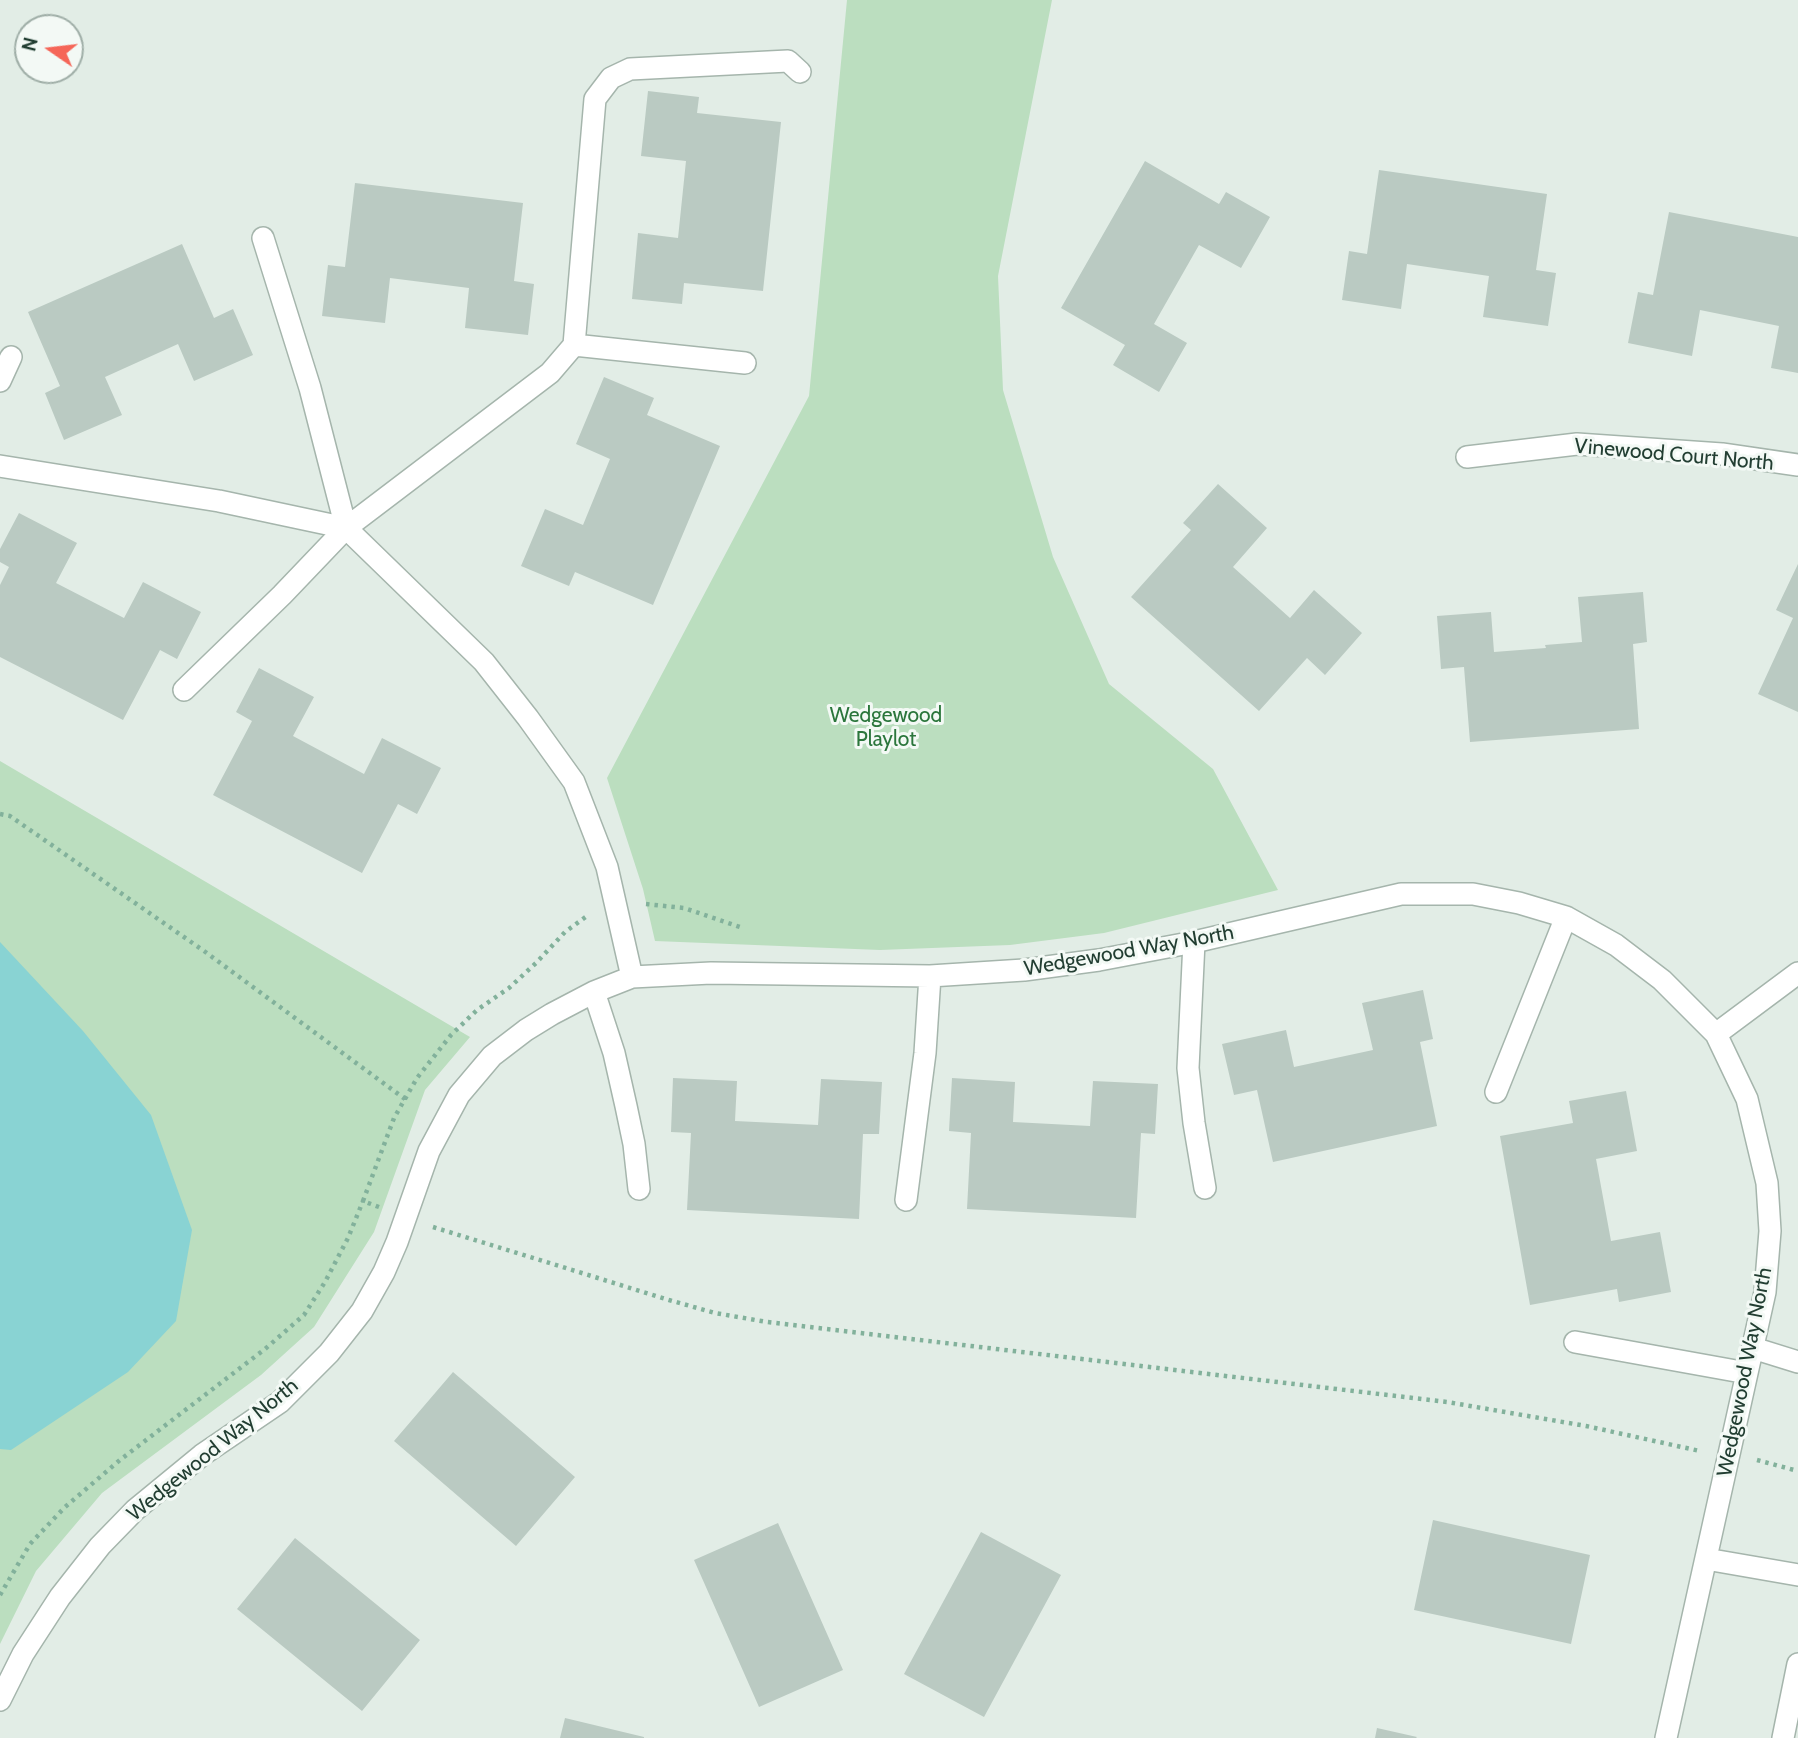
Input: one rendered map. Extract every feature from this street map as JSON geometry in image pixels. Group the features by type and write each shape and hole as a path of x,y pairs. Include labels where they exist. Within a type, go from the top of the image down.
{"street":[{"path":"184,690 282,595 346,528 550,373 574,345 595,99 611,78 630,69 789,61 800,72"},
{"path":"263,238 310,388 346,528 484,662 574,782 607,867 632,977"},
{"path":"574,345 745,363"},
{"path":"0,381 11,357"},
{"name":"Vinewood Court North","path":"1467,457 1577,444 1723,454 1798,466"},
{"path":"0,466 219,501 346,528"},
{"name":"Wedgewood Way North","path":"0,1700 23,1654 60,1597 100,1546 135,1510 202,1455 280,1402 328,1353 362,1311 384,1272 429,1151 458,1095 492,1056 526,1030 594,992 632,977 711,973 930,975 1036,969 1194,942 1401,894 1472,894 1519,903 1566,917 1616,945 1662,980 1716,1034 1747,1099 1767,1183 1770,1231 1765,1292 1666,1738"},
{"path":"1496,1091 1566,917"},
{"path":"1194,942 1188,1068 1205,1188"},
{"path":"1716,1034 1798,973"},
{"path":"906,1200 925,1053 930,975"},
{"path":"594,992 614,1053 634,1144 639,1189"},
{"path":"1575,1342 1747,1373"},
{"path":"1753,1348 1798,1362"},
{"path":"1706,1559 1798,1575"},
{"path":"1783,1738 1798,1664"}],"path":[{"path":"0,814 10,816 192,943 405,1099"},
{"path":"0,1595 30,1544 65,1507 120,1460 265,1349 304,1315 342,1249 394,1118 417,1078 451,1035 477,1010 509,988 565,932 592,913 643,903 684,908 740,927"},
{"path":"363,1201 406,1217 715,1313 767,1322 1447,1402 1587,1426 1798,1471"}],"green space":[{"name":"Wedgewood Playlot","path":"847,0 1052,0 998,276 1003,390 1053,557 1109,684 1213,769 1278,890 1104,933 1010,945 880,950 655,941 643,889 607,778 809,396"},
{"path":"0,761 470,1037 425,1090 374,1232 314,1327 261,1375 102,1493 36,1571 0,1644"}],"water":[{"path":"0,942 83,1031 151,1115 192,1230 176,1321 128,1372 11,1450 0,1449"}],"building":[{"path":"648,91 699,97 697,113 781,122 763,291 684,283 682,304 632,299 638,233 678,238 686,161 641,156"},
{"path":"1145,161 1219,204 1226,192 1270,217 1241,268 1199,245 1154,324 1187,343 1159,392 1113,365 1125,345 1061,308"},
{"path":"1379,170 1547,194 1536,270 1556,273 1548,326 1483,317 1489,276 1407,264 1401,309 1342,300 1349,251 1367,254"},
{"path":"355,183 523,203 514,281 534,284 528,335 465,328 469,288 390,278 385,323 322,316 328,265 345,267"},
{"path":"1669,212 1798,237 1798,373 1771,368 1779,326 1700,310 1692,356 1628,343 1638,292 1653,295"},
{"path":"182,244 214,318 233,309 253,355 194,381 178,344 105,377 122,415 64,440 45,393 60,386 28,312"},
{"path":"604,377 654,398 647,415 720,446 653,605 575,572 569,586 521,566 545,509 583,525 610,459 576,444"},
{"path":"1218,484 1267,528 1233,567 1290,618 1314,590 1362,633 1325,675 1307,658 1259,711 1131,597 1191,530 1183,523"},
{"path":"19,513 77,543 56,583 124,618 143,582 201,612 177,659 160,650 123,720 0,657 0,585 9,567 0,562 0,549"},
{"path":"1798,564 1798,712 1758,694 1793,618 1776,610"},
{"path":"1643,592 1647,642 1633,644 1639,729 1470,742 1464,667 1441,669 1437,616 1491,612 1494,652 1546,648 1545,645 1582,642 1578,597"},
{"path":"259,668 314,697 293,736 364,774 382,738 441,768 417,814 398,804 362,873 213,795 252,721 236,712"},
{"path":"1423,990 1433,1039 1420,1042 1437,1126 1273,1162 1257,1090 1234,1095 1222,1044 1286,1030 1294,1067 1373,1050 1362,1003"},
{"path":"673,1078 737,1081 735,1121 818,1125 821,1079 882,1082 879,1134 863,1134 859,1219 687,1210 691,1133 671,1132"},
{"path":"952,1078 1015,1082 1013,1122 1090,1126 1093,1081 1158,1084 1155,1134 1141,1133 1136,1218 967,1209 971,1133 949,1131"},
{"path":"1626,1091 1637,1151 1596,1159 1611,1241 1660,1232 1671,1292 1619,1302 1617,1289 1530,1305 1500,1136 1573,1123 1569,1101"},
{"path":"453,1372 575,1477 516,1546 394,1441"},
{"path":"1433,1520 1590,1555 1571,1644 1414,1610"},
{"path":"778,1523 843,1670 759,1707 694,1560"},
{"path":"981,1532 1061,1575 984,1717 904,1674"},
{"path":"295,1538 420,1640 362,1711 237,1609"},
{"path":"565,1718 644,1737 644,1738 560,1738"},
{"path":"1377,1728 1417,1737 1375,1738"}]}
